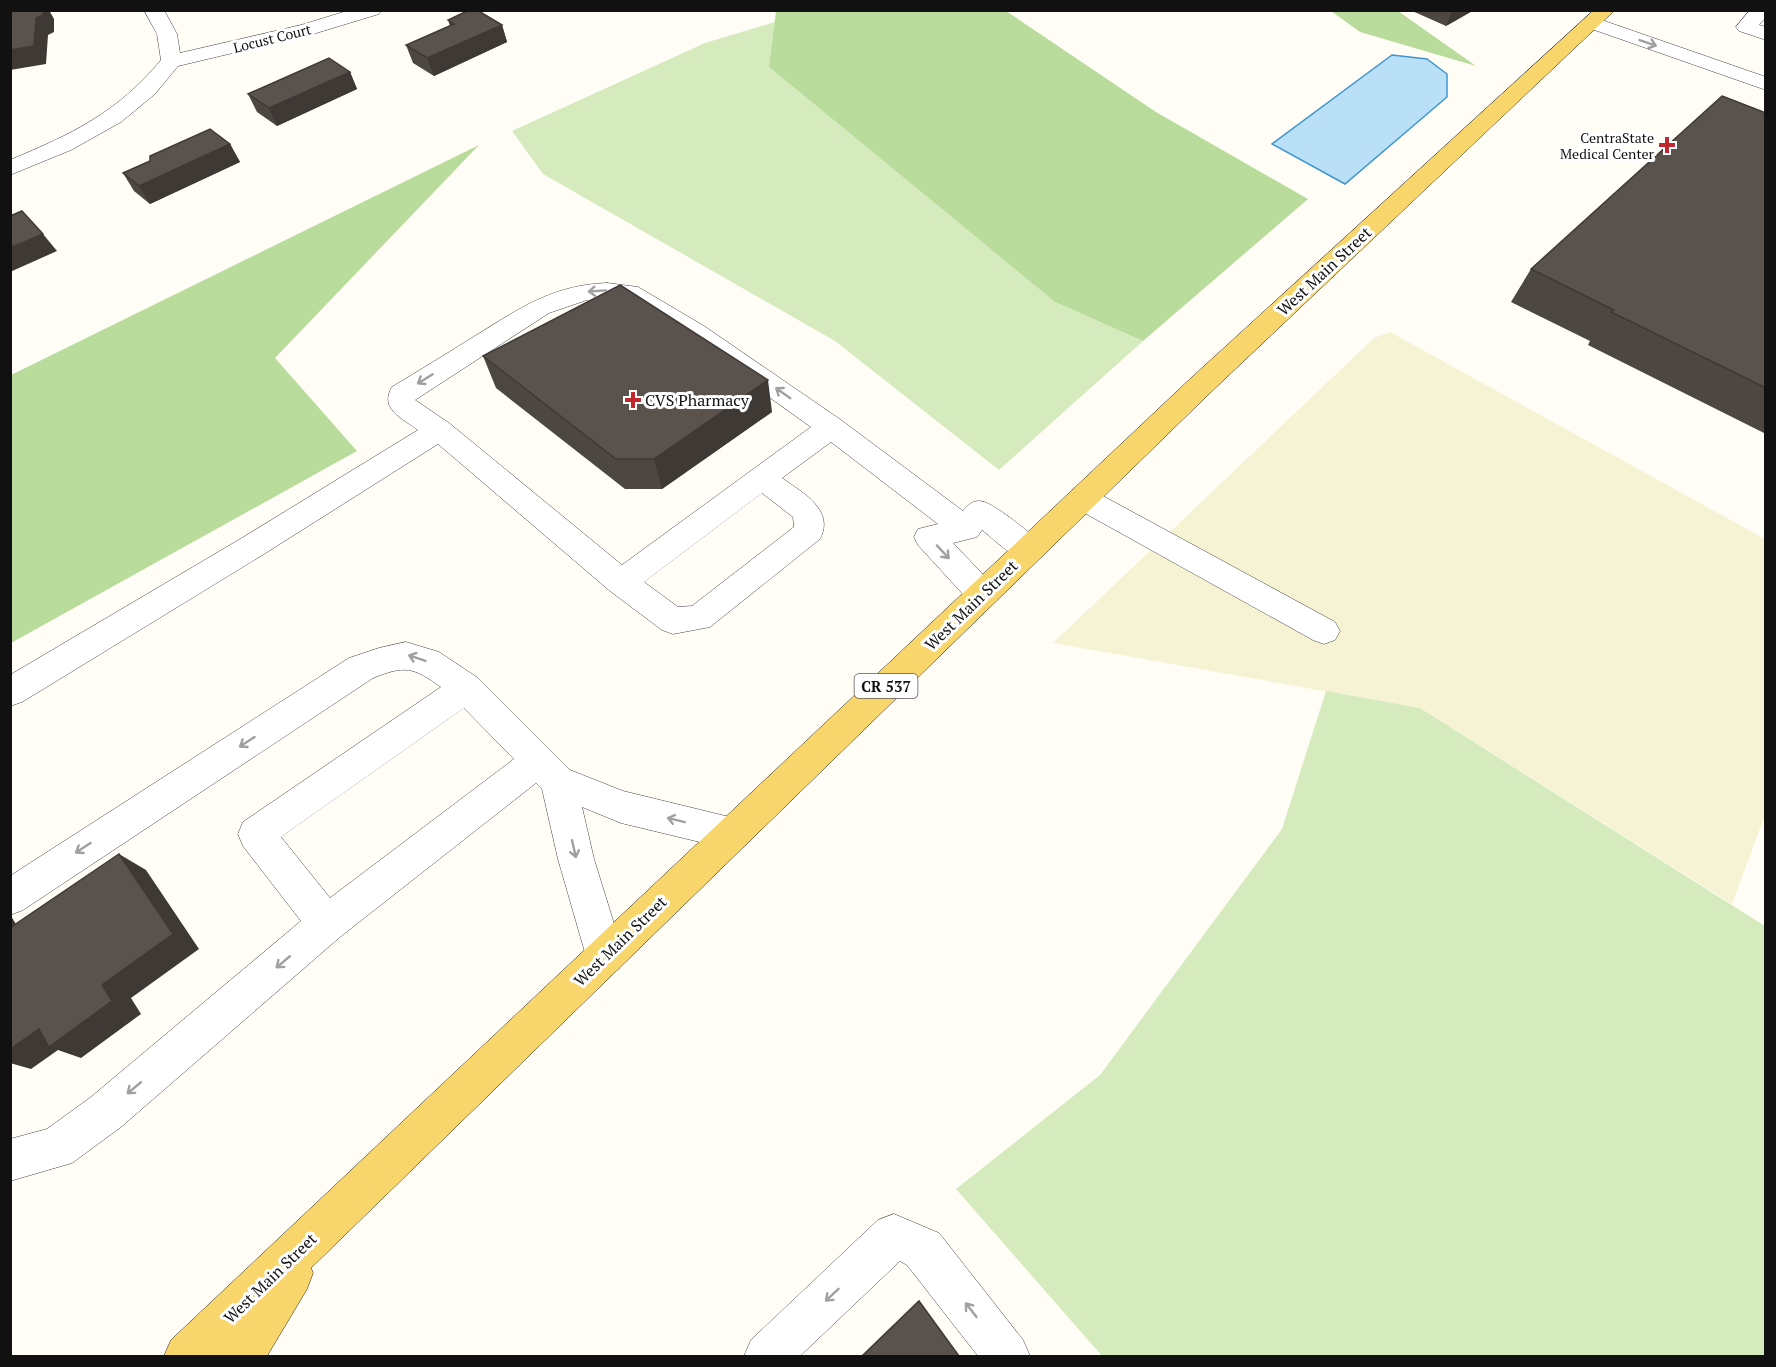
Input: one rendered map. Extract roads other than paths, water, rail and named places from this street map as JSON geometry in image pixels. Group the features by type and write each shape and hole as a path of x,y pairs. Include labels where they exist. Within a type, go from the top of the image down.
{"main road":[{"name":"West Main Street","path":"188,1356 1208,378 1600,17"},
{"path":"241,1356 314,1235"}],"street":[{"path":"10,168 74,141 108,122 145,93 171,61 167,34 154,10"},
{"name":"Locust Court","path":"171,61 306,30 372,10"},
{"path":"1761,10 1746,27 1766,34"},
{"path":"1600,17 1766,84"},
{"path":"762,478 807,512 809,531 699,618 673,621 621,582 439,430 401,404 402,394 540,307 562,298 607,291 629,293 695,332 831,427 966,529"},
{"path":"621,582 831,427"},
{"path":"10,692 253,546 439,430"},
{"path":"1082,498 1324,631"},
{"path":"982,594 929,537 966,529 979,512 1029,549"},
{"path":"10,897 361,668 389,656 408,654 432,663 466,688 548,771 621,807 733,833"},
{"path":"327,924 256,834 466,688"},
{"path":"10,1161 57,1148 106,1112 327,924 548,771"},
{"path":"548,771 605,956"},
{"path":"767,1356 894,1236 923,1249 1007,1356"}],"water":[{"path":"1392,55 1427,59 1447,74 1447,97 1345,184 1272,144"}],"place":[{"name":"CentraState Medical Center","path":"1667,145"},
{"name":"CVS Pharmacy","path":"633,400"}]}
